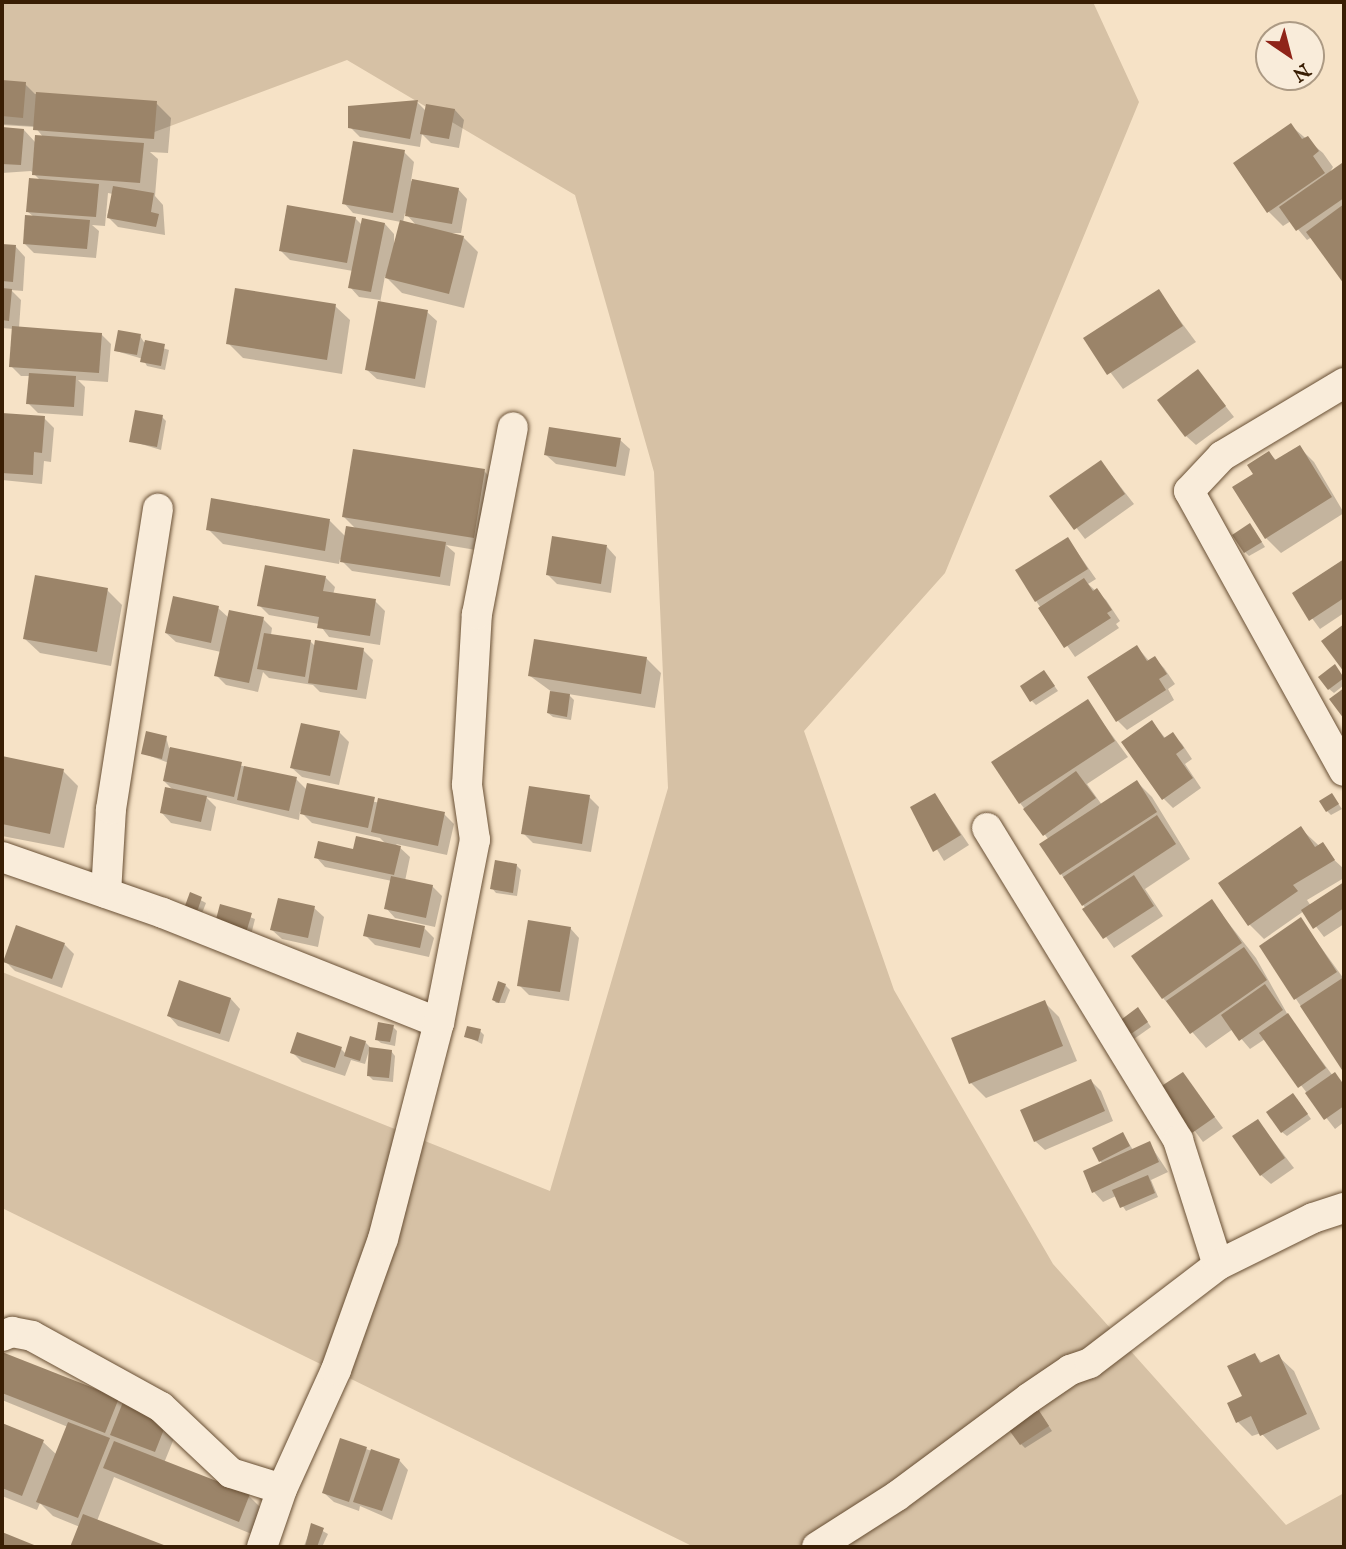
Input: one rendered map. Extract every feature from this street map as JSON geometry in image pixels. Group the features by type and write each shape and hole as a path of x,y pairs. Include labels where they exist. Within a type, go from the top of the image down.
{"street":[{"path":"1344,383 1222,456 1189,491 1344,771"},
{"path":"262,1547 282,1489 336,1370 383,1239 439,1023 475,841 467,785 477,614 513,427"},
{"path":"106,893 111,809 158,509"},
{"path":"987,828 1178,1140 1218,1265"},
{"path":"2,856 106,893 439,1023"},
{"path":"817,1547 897,1496 1070,1370 1090,1363 1218,1265 1313,1218 1344,1209"},
{"path":"2,1336 12,1332 32,1336 161,1407 231,1473 282,1489"}],"shaded area":[{"path":"2,2 1093,2 1139,102 945,573 804,731 894,990 1053,1264 1286,1525 1344,1493 1344,1547 694,1547 2,1208 2,972 550,1191 668,788 654,472 575,195 347,60 149,134 2,124"}],"building":[{"path":"2,80 26,82 23,118 2,116"},
{"path":"36,92 157,101 154,139 33,130"},
{"path":"418,100 410,139 348,128 348,106"},
{"path":"426,104 455,109 449,139 420,134"},
{"path":"1291,123 1302,139 1308,136 1319,151 1313,156 1325,173 1267,213 1233,163"},
{"path":"2,127 24,129 21,165 2,164"},
{"path":"35,135 144,143 140,183 32,175"},
{"path":"353,141 405,150 393,213 342,204"},
{"path":"1342,163 1344,198 1296,231 1279,207"},
{"path":"29,178 99,184 96,217 26,212"},
{"path":"412,179 459,188 452,224 405,216"},
{"path":"113,186 154,193 151,212 159,214 156,227 107,218"},
{"path":"1344,204 1344,284 1306,232"},
{"path":"287,205 356,217 347,263 279,251"},
{"path":"25,215 90,220 87,249 23,244"},
{"path":"362,218 385,223 371,292 348,288"},
{"path":"400,220 464,236 449,294 385,278"},
{"path":"2,244 16,245 13,282 2,281"},
{"path":"2,288 12,289 9,321 2,320"},
{"path":"235,288 336,304 327,360 226,344"},
{"path":"1159,289 1183,326 1107,375 1083,338"},
{"path":"378,301 428,310 415,379 365,370"},
{"path":"12,326 102,333 99,373 9,367"},
{"path":"118,330 141,334 137,355 114,351"},
{"path":"145,340 165,344 161,366 140,362"},
{"path":"1198,369 1226,406 1185,437 1157,400"},
{"path":"29,373 76,376 74,407 26,404"},
{"path":"135,410 163,415 157,447 129,442"},
{"path":"2,413 45,416 42,453 34,452 33,475 2,473"},
{"path":"549,427 621,438 616,467 544,455"},
{"path":"1300,445 1332,497 1265,539 1232,487 1253,474 1247,465 1269,451 1275,460"},
{"path":"353,449 485,469 474,538 342,517"},
{"path":"1101,460 1125,494 1074,530 1049,496"},
{"path":"211,498 330,519 325,551 206,530"},
{"path":"1250,523 1262,542 1244,553 1232,535"},
{"path":"346,526 446,542 440,577 340,562"},
{"path":"552,536 607,545 601,584 546,575"},
{"path":"1068,537 1088,569 1035,602 1015,570"},
{"path":"1344,559 1344,598 1309,621 1292,593"},
{"path":"265,565 326,576 323,591 376,599 370,636 317,628 319,617 257,606"},
{"path":"35,575 108,588 97,652 23,639"},
{"path":"1084,578 1093,591 1097,588 1112,610 1107,613 1111,618 1064,648 1038,608"},
{"path":"173,596 219,606 211,643 165,633"},
{"path":"229,610 264,617 249,683 214,676"},
{"path":"1344,624 1344,672 1321,641"},
{"path":"264,633 311,640 305,677 257,669"},
{"path":"534,639 647,657 641,694 528,676"},
{"path":"315,640 364,648 357,690 308,683"},
{"path":"1137,645 1147,661 1155,656 1167,674 1159,679 1166,690 1116,722 1087,677"},
{"path":"1335,664 1344,678 1328,690 1318,677"},
{"path":"1044,670 1055,686 1030,702 1020,686"},
{"path":"1344,688 1344,719 1329,699"},
{"path":"550,691 570,694 567,717 547,713"},
{"path":"1088,699 1115,741 1019,804 991,762"},
{"path":"1152,720 1164,738 1173,732 1184,748 1176,754 1193,778 1162,800 1121,742"},
{"path":"301,723 340,731 330,776 290,768"},
{"path":"146,731 167,736 162,759 141,754"},
{"path":"170,747 242,762 234,797 163,781"},
{"path":"2,756 64,769 50,834 2,824"},
{"path":"244,766 297,777 289,811 237,800"},
{"path":"1076,771 1096,798 1043,836 1023,809"},
{"path":"1137,780 1157,812 1060,875 1039,844"},
{"path":"307,783 375,797 368,828 300,814"},
{"path":"529,786 590,795 582,844 521,834"},
{"path":"165,787 207,796 201,822 160,813"},
{"path":"935,793 961,835 933,852 910,807"},
{"path":"1332,793 1339,804 1326,812 1319,801"},
{"path":"378,798 445,812 438,846 371,832"},
{"path":"1157,815 1176,844 1082,906 1063,877"},
{"path":"1301,826 1315,847 1323,842 1335,860 1293,885 1298,891 1248,926 1218,883"},
{"path":"356,836 401,846 394,875 314,858 318,841 353,849"},
{"path":"495,860 517,864 513,893 490,889"},
{"path":"1134,875 1154,906 1103,939 1082,909"},
{"path":"391,876 433,885 426,918 384,909"},
{"path":"1344,882 1344,908 1313,929 1301,910"},
{"path":"190,892 202,897 195,918 182,914"},
{"path":"278,898 315,906 308,938 270,930"},
{"path":"1212,899 1242,943 1162,999 1131,956"},
{"path":"220,904 252,913 245,936 214,927"},
{"path":"368,914 425,926 420,948 363,936"},
{"path":"1301,917 1337,972 1294,1000 1259,946"},
{"path":"528,920 571,927 560,992 517,986"},
{"path":"16,925 65,943 52,979 3,962"},
{"path":"1244,947 1267,980 1190,1034 1166,1001"},
{"path":"1344,977 1344,1073 1300,1006"},
{"path":"179,980 231,998 220,1034 167,1016"},
{"path":"498,981 506,984 499,1003 492,1000"},
{"path":"1265,984 1283,1010 1239,1041 1221,1015"},
{"path":"1045,1000 1063,1046 969,1084 951,1038"},
{"path":"1138,1007 1148,1022 1128,1036 1118,1022"},
{"path":"1288,1013 1326,1068 1298,1088 1259,1033"},
{"path":"378,1022 394,1025 390,1042 375,1040"},
{"path":"467,1026 481,1029 478,1041 464,1037"},
{"path":"297,1032 342,1047 335,1068 290,1053"},
{"path":"350,1036 366,1041 360,1061 344,1056"},
{"path":"369,1047 392,1050 389,1078 367,1076"},
{"path":"1183,1072 1215,1117 1192,1133 1160,1087"},
{"path":"1335,1072 1344,1085 1344,1106 1324,1120 1305,1093"},
{"path":"1091,1079 1105,1111 1034,1142 1020,1110"},
{"path":"1293,1093 1308,1114 1281,1133 1266,1112"},
{"path":"1258,1119 1285,1158 1260,1176 1232,1136"},
{"path":"1123,1132 1130,1146 1099,1162 1092,1148"},
{"path":"1150,1141 1159,1162 1092,1193 1083,1171"},
{"path":"1148,1175 1155,1193 1120,1208 1112,1190"},
{"path":"2,1352 119,1398 105,1433 2,1393"},
{"path":"1255,1353 1260,1363 1279,1354 1307,1414 1260,1436 1251,1416 1236,1423 1227,1403 1242,1396 1227,1366"},
{"path":"123,1402 168,1419 155,1452 110,1435"},
{"path":"1038,1409 1049,1426 1020,1445 1009,1430"},
{"path":"68,1422 110,1438 78,1518 36,1502"},
{"path":"2,1423 44,1440 22,1496 2,1488"},
{"path":"340,1438 367,1447 349,1502 322,1493"},
{"path":"114,1441 250,1494 239,1522 103,1468"},
{"path":"371,1449 400,1459 382,1511 353,1502"},
{"path":"83,1514 169,1547 70,1547"},
{"path":"311,1523 324,1528 317,1547 305,1547"},
{"path":"2,1532 39,1547 2,1547"}]}
